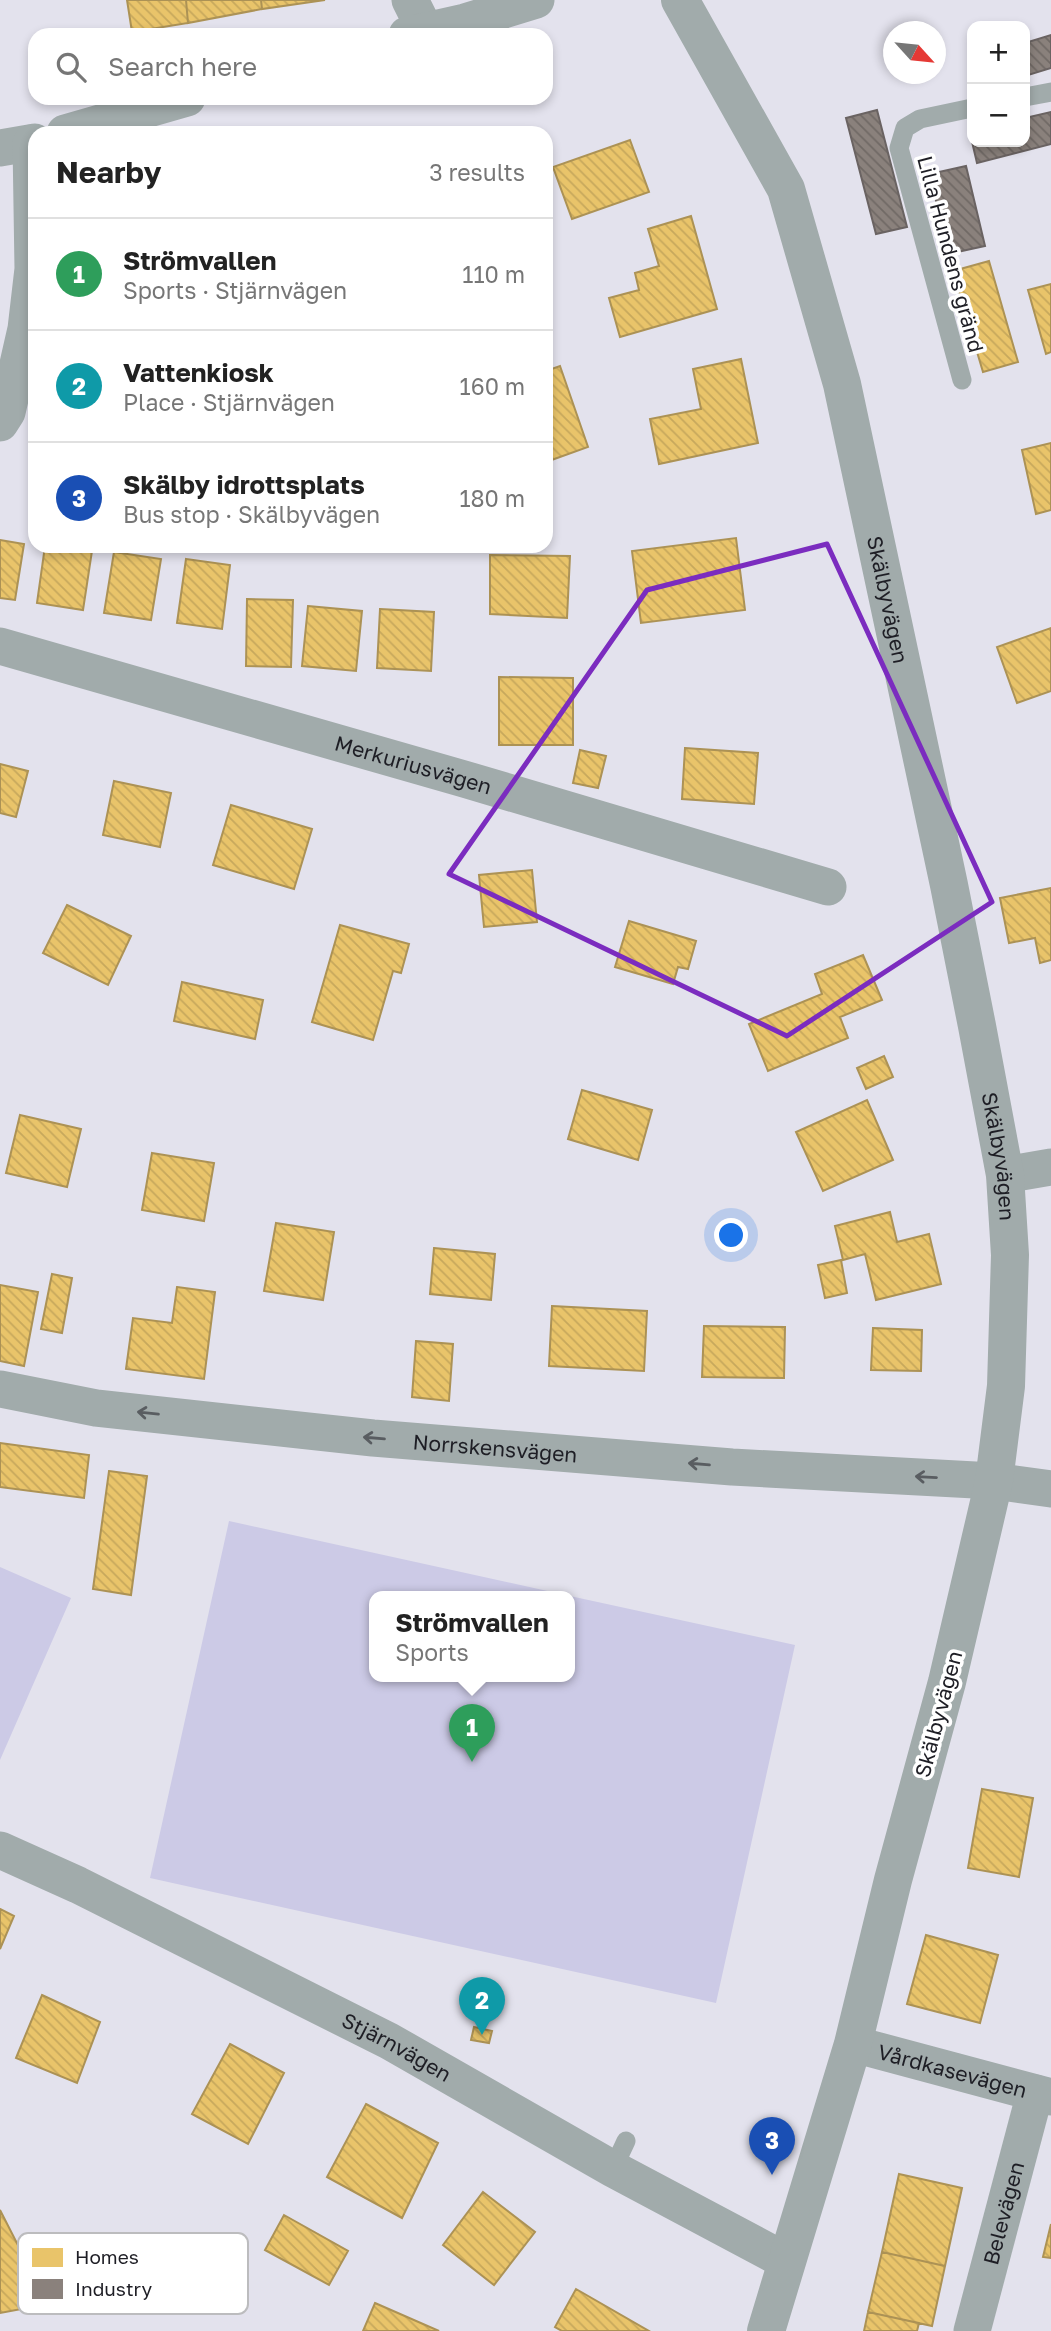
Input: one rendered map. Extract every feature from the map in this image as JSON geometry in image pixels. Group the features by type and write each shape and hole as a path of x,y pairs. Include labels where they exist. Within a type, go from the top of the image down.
{"street":[{"path":"414,22 465,22 536,0"},
{"name":"Skälbyvägen","path":"680,0 786,189 842,384 949,885 1004,1175 1010,1255 1006,1386 994,1480 947,1682 893,1880 853,2044 766,2331"},
{"path":"87,126 162,105"},
{"path":"0,423 7,412 28,336"},
{"name":"Merkuriusvägen","path":"0,646 828,887"},
{"path":"1004,1175 1051,1167"},
{"name":"Norrskensvägen","path":"0,1389 96,1408 373,1438 733,1467 994,1480 1051,1489"},
{"name":"Stjärnvägen","path":"0,1850 392,2032 620,2155 786,2261"},
{"name":"Vårdkasevägen","path":"853,2044 1043,2095"},
{"name":"Belevägen","path":"972,2331 1043,2095"}],"lane":[{"path":"1030,96 1051,92"},
{"name":"Lilla Hundens gränd","path":"962,380 899,148 905,128 920,118 967,109"}],"highlighted area":[{"path":"827,544 992,902 787,1036 449,874 647,590"}],"shaded area":[{"path":"229,1521 549,1591 369,1591 369,1682 575,1682 575,1597 795,1645 716,2003 150,1878"},
{"path":"0,1567 71,1598 0,1760"}],"building: Homes":[{"path":"127,0 186,0 188,23 157,28 131,28"},
{"path":"186,0 261,0 262,9 188,23"},
{"path":"261,0 325,0 262,9"},
{"path":"630,140 649,192 572,219 553,167"},
{"path":"691,216 717,309 620,337 609,298 639,290 635,273 659,266 648,229"},
{"path":"989,261 1018,362 983,372 953,271"},
{"path":"1051,284 1051,352 1046,354 1028,290"},
{"path":"741,359 758,443 659,464 650,419 701,409 693,369"},
{"path":"560,366 588,447 553,460 553,368"},
{"path":"1051,443 1051,510 1036,514 1022,450"},
{"path":"736,538 745,610 641,623 632,551"},
{"path":"0,540 24,544 15,600 0,598"},
{"path":"44,553 92,553 83,610 37,603"},
{"path":"114,553 161,559 151,620 104,613"},
{"path":"490,555 570,556 567,618 490,614"},
{"path":"186,559 230,565 222,629 177,623"},
{"path":"247,599 293,600 291,667 246,666"},
{"path":"308,606 362,611 356,671 302,666"},
{"path":"380,609 434,612 431,671 377,668"},
{"path":"1051,628 1051,691 1017,703 997,647"},
{"path":"499,677 573,678 573,745 499,745"},
{"path":"685,748 758,753 754,804 682,799"},
{"path":"580,750 606,756 598,788 573,783"},
{"path":"0,764 28,771 16,817 0,813"},
{"path":"114,781 171,793 160,847 103,835"},
{"path":"231,805 312,829 294,889 213,865"},
{"path":"532,870 537,922 484,927 479,875"},
{"path":"1051,888 1051,960 1040,963 1035,938 1009,943 1000,898"},
{"path":"67,905 131,936 108,985 43,953"},
{"path":"629,921 696,941 688,969 678,967 673,984 615,967"},
{"path":"340,925 409,944 401,973 393,971 373,1040 312,1022"},
{"path":"863,955 882,1000 840,1017 848,1038 768,1071 749,1024 822,994 815,974"},
{"path":"182,982 263,1000 255,1039 174,1021"},
{"path":"884,1056 893,1077 866,1089 857,1068"},
{"path":"582,1090 652,1110 638,1160 568,1139"},
{"path":"867,1100 893,1160 823,1191 796,1132"},
{"path":"20,1115 81,1129 67,1187 6,1173"},
{"path":"152,1153 214,1163 204,1221 142,1210"},
{"path":"890,1212 897,1242 929,1234 941,1284 876,1300 865,1254 843,1260 835,1226"},
{"path":"276,1223 334,1232 323,1300 264,1291"},
{"path":"434,1248 495,1254 491,1300 430,1294"},
{"path":"841,1260 847,1293 825,1298 818,1265"},
{"path":"52,1274 72,1278 62,1333 41,1329"},
{"path":"0,1285 38,1292 24,1366 0,1361"},
{"path":"177,1287 215,1292 204,1379 126,1369 133,1318 172,1323"},
{"path":"552,1306 647,1311 644,1371 549,1366"},
{"path":"704,1326 785,1327 784,1378 702,1377"},
{"path":"873,1328 922,1330 921,1371 871,1370"},
{"path":"416,1341 453,1344 449,1401 412,1397"},
{"path":"0,1443 89,1455 84,1498 0,1487"},
{"path":"109,1471 147,1476 131,1595 93,1589"},
{"path":"982,1789 1033,1798 1019,1877 968,1868"},
{"path":"0,1909 14,1916 0,1949"},
{"path":"926,1935 998,1955 980,2023 907,2004"},
{"path":"42,1995 100,2022 77,2083 16,2058"},
{"path":"474,2027 492,2031 489,2043 471,2040"},
{"path":"230,2044 284,2073 248,2144 192,2114"},
{"path":"366,2104 438,2143 402,2218 327,2177"},
{"path":"899,2174 962,2188 945,2266 882,2252"},
{"path":"483,2192 535,2232 494,2285 443,2245"},
{"path":"0,2210 18,2245 18,2310 0,2313"},
{"path":"284,2215 348,2251 329,2285 265,2250"},
{"path":"1051,2224 1051,2258 1043,2257"},
{"path":"882,2252 945,2266 932,2326 868,2312"},
{"path":"576,2289 649,2331 562,2331 555,2327"},
{"path":"375,2303 439,2331 363,2331"},
{"path":"868,2312 919,2323 917,2331 864,2331"}],"building: Industry":[{"path":"1051,35 1051,68 1030,74 1030,41"},
{"path":"877,110 907,227 876,234 846,118"},
{"path":"1051,112 1051,144 977,163 973,147 1030,147 1030,117"},
{"path":"966,166 985,246 948,254 930,174"}],"place":[{"name":"Strömvallen","path":"472,1762"},
{"name":"Vattenkiosk","path":"482,2035"},
{"name":"Skälby idrottsplats","path":"772,2175"}]}
